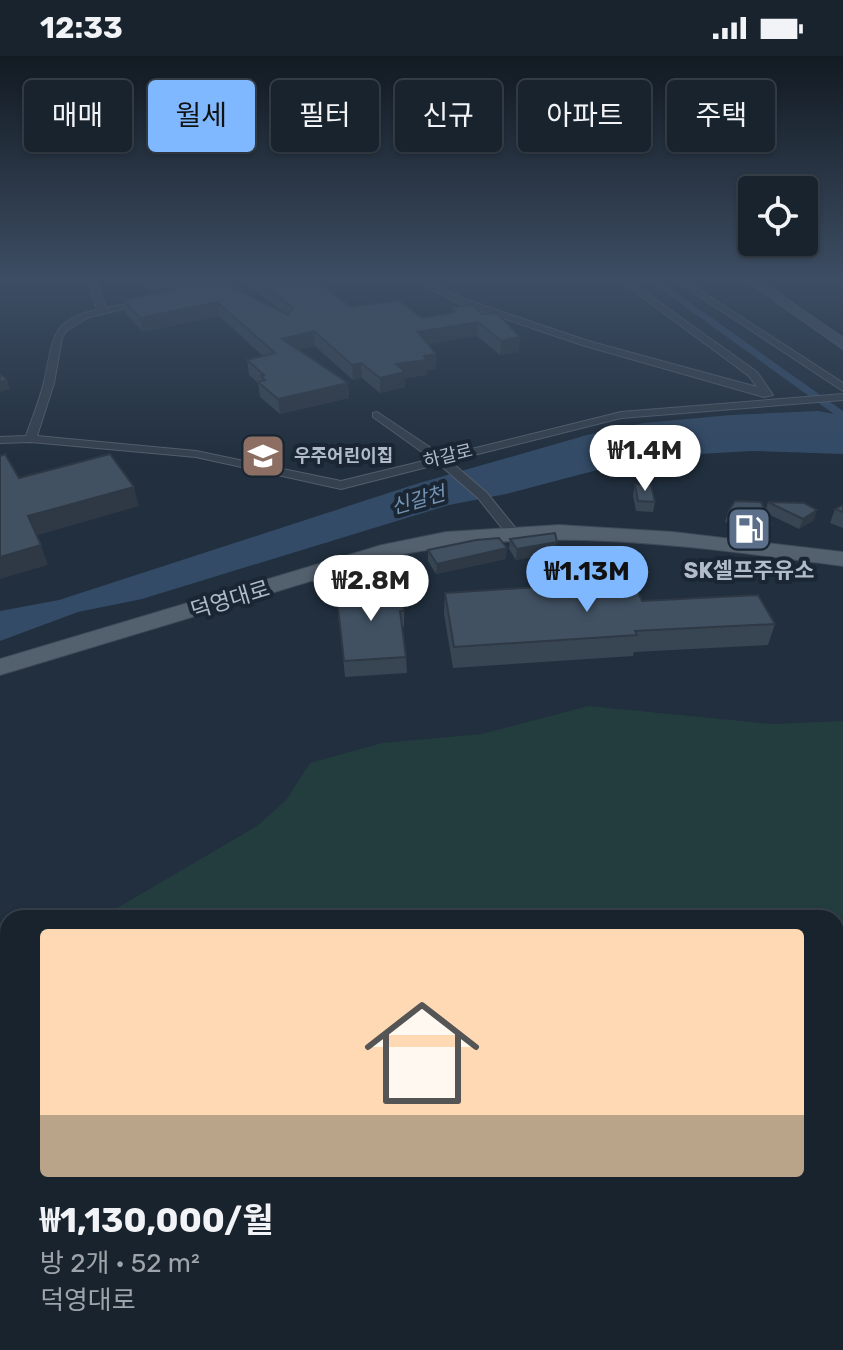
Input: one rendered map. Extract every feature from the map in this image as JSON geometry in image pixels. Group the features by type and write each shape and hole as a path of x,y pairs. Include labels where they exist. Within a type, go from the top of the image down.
{"main road":[{"name":"덕영대로","path":"0,667 390,550 449,537 511,530 632,534 843,559"}],"street":[{"path":"31,439 49,383 57,340"},
{"path":"579,340 766,393"},
{"path":"707,340 753,374 778,404"},
{"path":"771,340 843,388"},
{"name":"하갈로","path":"0,440 31,439 196,454 341,485 621,415 843,397"},
{"path":"377,415 441,458 491,501 511,530"}],"green space":[{"path":"588,706 772,724 843,721 843,910 114,910 257,826 286,800 310,763 382,743 482,734"}],"water":[{"name":"신갈천","path":"732,340 743,340 843,411 843,454 753,451 662,456 624,463 506,494 449,505 142,599 78,612 0,641 0,611 59,600 416,484 587,435 644,423 731,415 818,411 834,414"}],"building":[{"path":"261,340 284,340 348,383 278,399 258,382 265,380 261,376 264,375 247,360 275,353"},
{"path":"324,340 425,340 436,354 424,356 427,360 396,364 405,372 380,378 361,363 352,365"},
{"path":"5,454 19,478 110,454 134,487 28,516 41,545 0,557 0,456"},
{"path":"635,484 651,485 655,502 638,501"},
{"path":"735,501 761,502 771,524 739,524 735,514 728,512"},
{"path":"768,502 804,503 817,510 803,519"},
{"path":"555,533 557,542 517,549 510,539"},
{"path":"499,538 507,548 437,564 428,550 476,540"},
{"path":"615,582 616,585 634,583 642,601 758,595 775,624 635,631 637,635 454,647 445,593"},
{"path":"399,586 404,611 400,611 406,657 344,661 336,590"}],"place":[{"name":"우주어린이집","path":"263,456"},
{"name":"SK셀프주유소","path":"749,529"}]}
